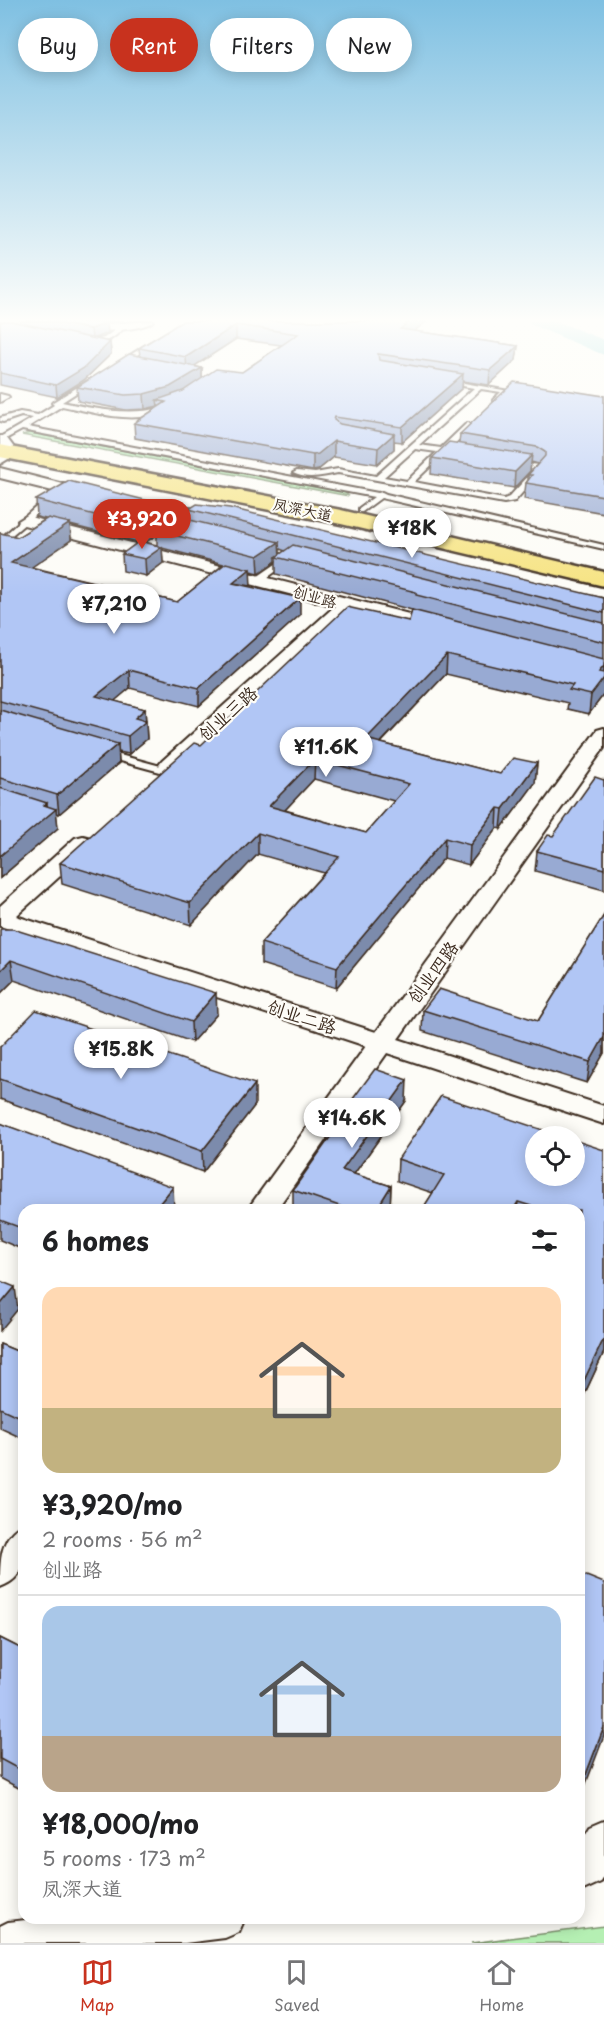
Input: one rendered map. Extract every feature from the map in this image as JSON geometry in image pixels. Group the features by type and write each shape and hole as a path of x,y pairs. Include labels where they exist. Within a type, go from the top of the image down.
{"highway":[{"name":"凤深大道","path":"3,444 362,510 604,566"},
{"name":"凤深大道","path":"3,444 341,517 604,579"}],"street":[{"path":"0,473 106,499"},
{"path":"127,504 191,519 242,521"},
{"name":"创业路","path":"26,521 146,548 257,581 459,633"},
{"name":"创业三路","path":"147,786 348,604"},
{"name":"创业四路","path":"265,1204 604,734"},
{"path":"0,918 95,832"},
{"name":"创业二路","path":"0,918 604,1115"},
{"path":"0,1572 18,1547"},
{"path":"585,1869 604,1840"},
{"path":"8,1943 173,1924"}],"lane":[{"path":"3,444 21,428 49,412"},
{"path":"105,412 130,416 157,412"},
{"path":"378,478 451,412"},
{"path":"3,444 20,414 40,417"},
{"path":"408,484 474,421"},
{"path":"21,428 379,496 604,547"},
{"path":"119,440 306,475 338,471 504,501 512,499 538,470 535,467 500,461"},
{"path":"401,446 465,455"},
{"path":"362,510 397,482"},
{"path":"0,543 63,488"},
{"path":"281,554 304,560"},
{"path":"257,581 292,557"},
{"path":"98,752 164,770"}],"green space":[{"path":"30,433 344,492 349,496 22,435"},
{"path":"604,1926 604,1943 471,1943"}],"building":[{"path":"151,412 420,412 402,427 335,417 334,420 340,424 394,434 378,448 334,441 318,454 313,455 134,423"},
{"path":"483,412 604,412 604,496 526,483 532,475 528,475 545,456 545,452 537,447 460,434"},
{"path":"449,442 532,455 515,472 432,458"},
{"path":"69,481 173,507 142,527 36,500"},
{"path":"197,504 230,508 604,598 604,613 189,509"},
{"path":"178,517 279,542 258,556 157,531"},
{"path":"48,518 70,523 11,563 177,602 226,563 250,569 233,583 300,598 199,688 129,670 96,696 145,709 135,718 146,721 128,736 0,701 0,533 18,537"},
{"path":"140,541 162,547 145,559 122,554"},
{"path":"293,545 604,623 604,642 276,557"},
{"path":"347,607 409,621 412,610 604,659 604,666 599,672 604,673 604,678 591,695 569,690 573,685 447,655 366,739 500,774 513,758 537,763 503,809 498,808 470,845 445,838 337,967 261,943 339,857 258,833 190,903 60,863 194,743 201,745","holes":["315,759 409,784 366,833 269,806"]},
{"path":"0,710 118,744 57,795 0,778"},
{"path":"595,777 604,780 604,869 537,851 548,835 553,836"},
{"path":"0,788 47,803 44,805 56,809 0,856"},
{"path":"604,915 604,1037 590,1062 423,1010 439,989 538,1021"},
{"path":"1,929 13,929 216,993 191,1022 11,960 0,971"},
{"path":"36,1010 255,1084 202,1151 0,1079 0,1047"},
{"path":"375,1069 407,1080 342,1170 391,1186 380,1204 334,1204 293,1190 331,1136 327,1134"},
{"path":"441,1096 531,1126 525,1126 525,1186 585,1186 585,1144 604,1150 604,1338 585,1378 585,1204 524,1204 518,1202 517,1204 426,1204 444,1175 398,1159"},
{"path":"0,1123 173,1187 159,1204 18,1204 18,1227 0,1220"},
{"path":"0,1281 15,1287 0,1305"},
{"path":"0,1344 18,1352 18,1416 0,1408"},
{"path":"585,1575 604,1583 604,1727 585,1777"},
{"path":"0,1638 18,1647 18,1769 0,1759"}]}
